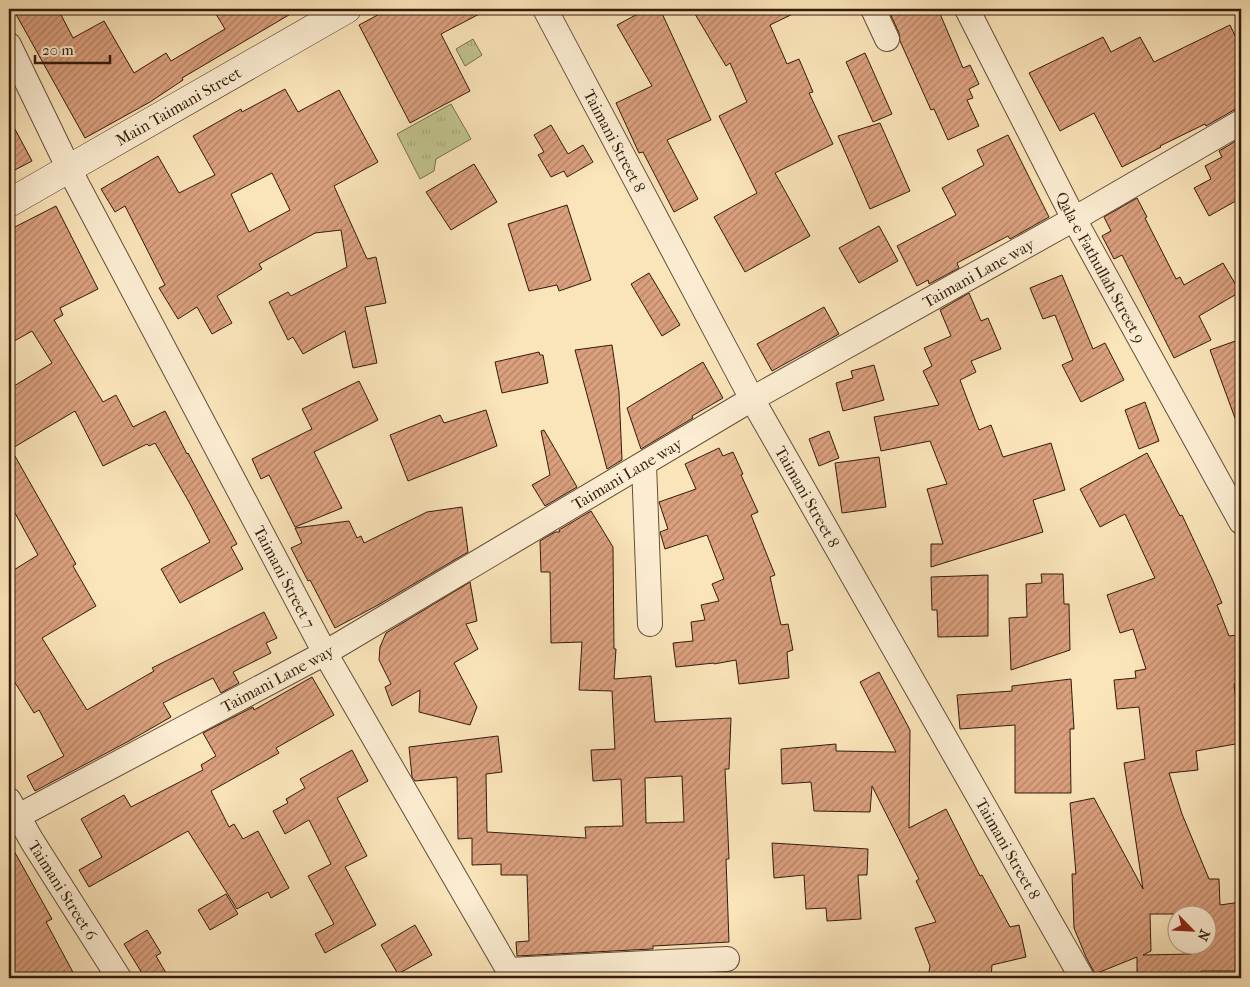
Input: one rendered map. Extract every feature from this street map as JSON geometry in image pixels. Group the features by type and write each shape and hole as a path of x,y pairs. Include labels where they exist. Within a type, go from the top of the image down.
{"main road":[{"name":"Main Taimani Street","path":"9,203 347,9"}],"street":[{"name":"Taimani Street 8","path":"545,9 752,398 1082,978"},
{"path":"873,9 887,39"},
{"name":"Qala-e Fathullah Street 9","path":"967,9 1074,219 1241,522"},
{"name":"Taimani Street 7","path":"9,45 69,169 325,653 511,974"},
{"name":"Taimani Lane way","path":"12,812 325,653 752,398 1074,219 1241,122"},
{"path":"644,464 650,624"},
{"name":"Taimani Street 6","path":"12,812 119,978"},
{"path":"511,974 727,959"}],"green space":[{"path":"473,39 482,55 465,66 456,49"},
{"path":"451,104 471,139 436,159 434,171 420,179 397,134"}],"building":[{"path":"13,9 58,9 73,38 104,21 134,73 166,53 171,61 225,29 213,9 299,9 182,78 183,80 150,102 85,138"},
{"path":"389,9 489,9 441,34 470,91 410,123 359,25"},
{"path":"647,9 660,9 711,120 667,140 698,199 674,212 643,152 639,153 616,103 652,86 617,25"},
{"path":"692,9 803,9 770,25 787,64 799,59 813,92 809,93 833,144 775,173 810,236 745,272 714,217 757,193 719,116 747,102 730,63 726,66"},
{"path":"888,9 938,9 963,68 970,65 979,84 969,89 973,98 967,100 979,126 948,140 934,109 931,110"},
{"path":"1230,25 1241,48 1241,107 1206,126 1205,124 1160,146 1122,167 1094,113 1060,131 1029,73 1103,37 1111,52 1140,37 1154,62"},
{"path":"865,53 892,114 873,122 846,62"},
{"path":"285,89 298,112 339,90 378,162 334,186 367,259 376,257 386,303 365,307 377,363 353,368 345,331 303,354 293,337 288,340 269,302 288,292 291,296 347,267 341,230 315,233 259,264 262,269 217,296 232,323 212,334 197,307 178,319 159,288 165,285 125,206 115,212 101,189 158,156 179,193 215,175 193,136 241,109 242,112","holes":["272,173 290,210 249,232 231,194"]},
{"path":"9,118 32,161 9,173"},
{"path":"880,123 910,191 870,209 838,136"},
{"path":"551,125 568,154 583,145 593,162 567,177 564,171 551,177 538,155 544,152 534,135"},
{"path":"1008,135 1049,217 1010,239 1008,236 957,263 959,268 929,284 928,280 917,286 897,246 956,215 942,188 984,165 977,150"},
{"path":"1241,138 1241,198 1209,216 1194,188 1211,179 1205,166 1222,157 1219,151"},
{"path":"474,164 497,202 451,230 426,192"},
{"path":"1137,198 1176,279 1180,277 1184,285 1223,263 1240,292 1199,316 1211,340 1174,358 1122,255 1114,259 1102,236 1111,231 1104,217"},
{"path":"567,205 591,280 559,291 557,285 529,291 508,224"},
{"path":"56,206 98,289 60,308 63,315 54,320 103,402 116,395 133,427 165,411 237,544 231,547 243,569 180,603 161,569 210,542 189,502 155,443 149,446 147,444 103,466 75,411 11,449 76,564 73,566 96,606 42,638 87,710 154,671 152,668 264,612 277,638 266,643 271,653 233,672 239,683 221,693 213,678 163,703 171,717 35,791 27,776 64,756 39,710 34,713 9,673 9,573 38,555 9,502 9,389 52,363 32,331 9,344 9,230"},
{"path":"879,226 898,261 859,283 839,248"},
{"path":"649,273 680,325 662,336 631,284"},
{"path":"1062,275 1093,349 1105,343 1124,380 1081,402 1062,365 1073,360 1055,315 1043,319 1030,288"},
{"path":"969,293 981,321 988,318 1001,349 971,361 976,372 960,380 979,430 991,425 1003,457 1051,443 1065,490 1033,500 1043,532 931,567 931,544 943,544 927,489 947,484 930,441 881,451 874,417 939,405 923,371 932,366 924,348 951,336 940,310"},
{"path":"824,307 839,334 772,371 757,344"},
{"path":"1241,339 1241,428 1239,429 1210,350"},
{"path":"612,345 619,392 622,460 607,469 575,350"},
{"path":"539,352 540,355 543,355 548,383 502,393 495,362"},
{"path":"703,362 723,398 641,449 627,408"},
{"path":"874,365 884,400 843,411 836,383 853,378 851,371"},
{"path":"359,381 378,420 314,452 342,508 295,527 269,475 261,479 252,459 312,429 302,409"},
{"path":"1145,402 1159,441 1139,449 1125,410"},
{"path":"486,410 497,446 408,481 390,435 440,415 444,423"},
{"path":"544,430 577,487 545,506 532,485 550,475 541,431"},
{"path":"829,431 839,458 819,466 809,439"},
{"path":"719,448 723,456 733,452 758,512 751,515 775,575 770,577 781,625 788,624 793,650 787,652 789,678 739,684 736,660 676,667 673,643 693,641 691,622 705,620 701,605 719,601 712,584 724,579 707,535 665,549 660,532 668,529 659,502 696,489 685,464"},
{"path":"1147,453 1180,516 1182,515 1212,579 1222,603 1217,605 1229,636 1237,635 1238,647 1241,647 1241,683 1234,684 1241,743 1196,751 1198,770 1169,773 1182,814 1209,879 1219,879 1220,905 1241,902 1241,971 1201,971 1201,978 1152,978 1152,973 1137,974 1137,957 1095,974 1074,928 1072,874 1076,874 1070,803 1094,798 1143,889 1124,763 1145,759 1139,707 1117,709 1114,680 1136,678 1135,671 1146,669 1133,629 1120,633 1107,595 1155,578 1125,514 1100,527 1080,489"},
{"path":"879,457 886,507 842,513 835,463"},
{"path":"462,507 468,552 335,628 291,548 302,543 295,528 349,521 357,538 361,536 364,543 427,512"},
{"path":"591,511 613,547 614,649 616,649 614,679 651,676 655,722 731,718 729,769 725,769 729,859 726,859 729,942 653,946 653,949 517,956 516,942 529,941 527,875 501,875 501,864 472,865 472,838 458,839 457,777 415,781 412,777 409,747 498,736 502,772 486,774 487,832 586,838 585,827 623,826 621,779 593,781 591,750 615,749 612,691 579,690 582,642 551,643 550,572 541,572 540,541 555,532 560,532 559,530","holes":["682,776 684,822 646,823 645,778"]},
{"path":"1041,574 1063,574 1064,604 1069,604 1070,650 1011,670 1009,618 1027,617 1026,584 1042,583"},
{"path":"988,575 988,636 938,637 937,610 932,610 931,577"},
{"path":"470,582 477,621 466,624 478,649 454,663 477,707 470,725 419,712 420,690 392,706 385,687 391,684 379,660 380,647 386,633"},
{"path":"879,672 910,730 909,828 946,809 980,876 982,875 1010,927 1019,925 1026,957 992,965 991,978 928,978 930,966 915,928 936,922 916,881 919,879 872,786 870,812 814,811 811,782 782,784 781,749 836,744 836,751 896,752 860,682"},
{"path":"312,677 334,715 276,748 279,753 211,791 229,827 234,824 243,839 258,831 289,888 271,898 268,892 237,909 188,831 89,887 79,870 102,857 81,819 124,795 131,807 203,770 201,765 216,756 203,733 253,707 254,710"},
{"path":"1071,679 1074,729 1070,729 1071,793 1015,793 1015,725 960,729 957,695 1012,691 1012,686"},
{"path":"352,750 368,781 337,798 367,856 345,867 376,925 325,953 315,934 334,924 308,876 331,864 309,820 285,834 273,811 288,803 286,799 305,788 300,779"},
{"path":"9,842 52,919 46,922 76,978 9,978"},
{"path":"772,843 868,849 867,875 858,875 861,919 827,921 826,908 806,909 804,875 774,878"},
{"path":"226,894 238,914 210,930 198,910"},
{"path":"415,925 432,955 398,974 381,945"},
{"path":"147,930 161,953 156,956 169,978 145,978 124,944"}]}
